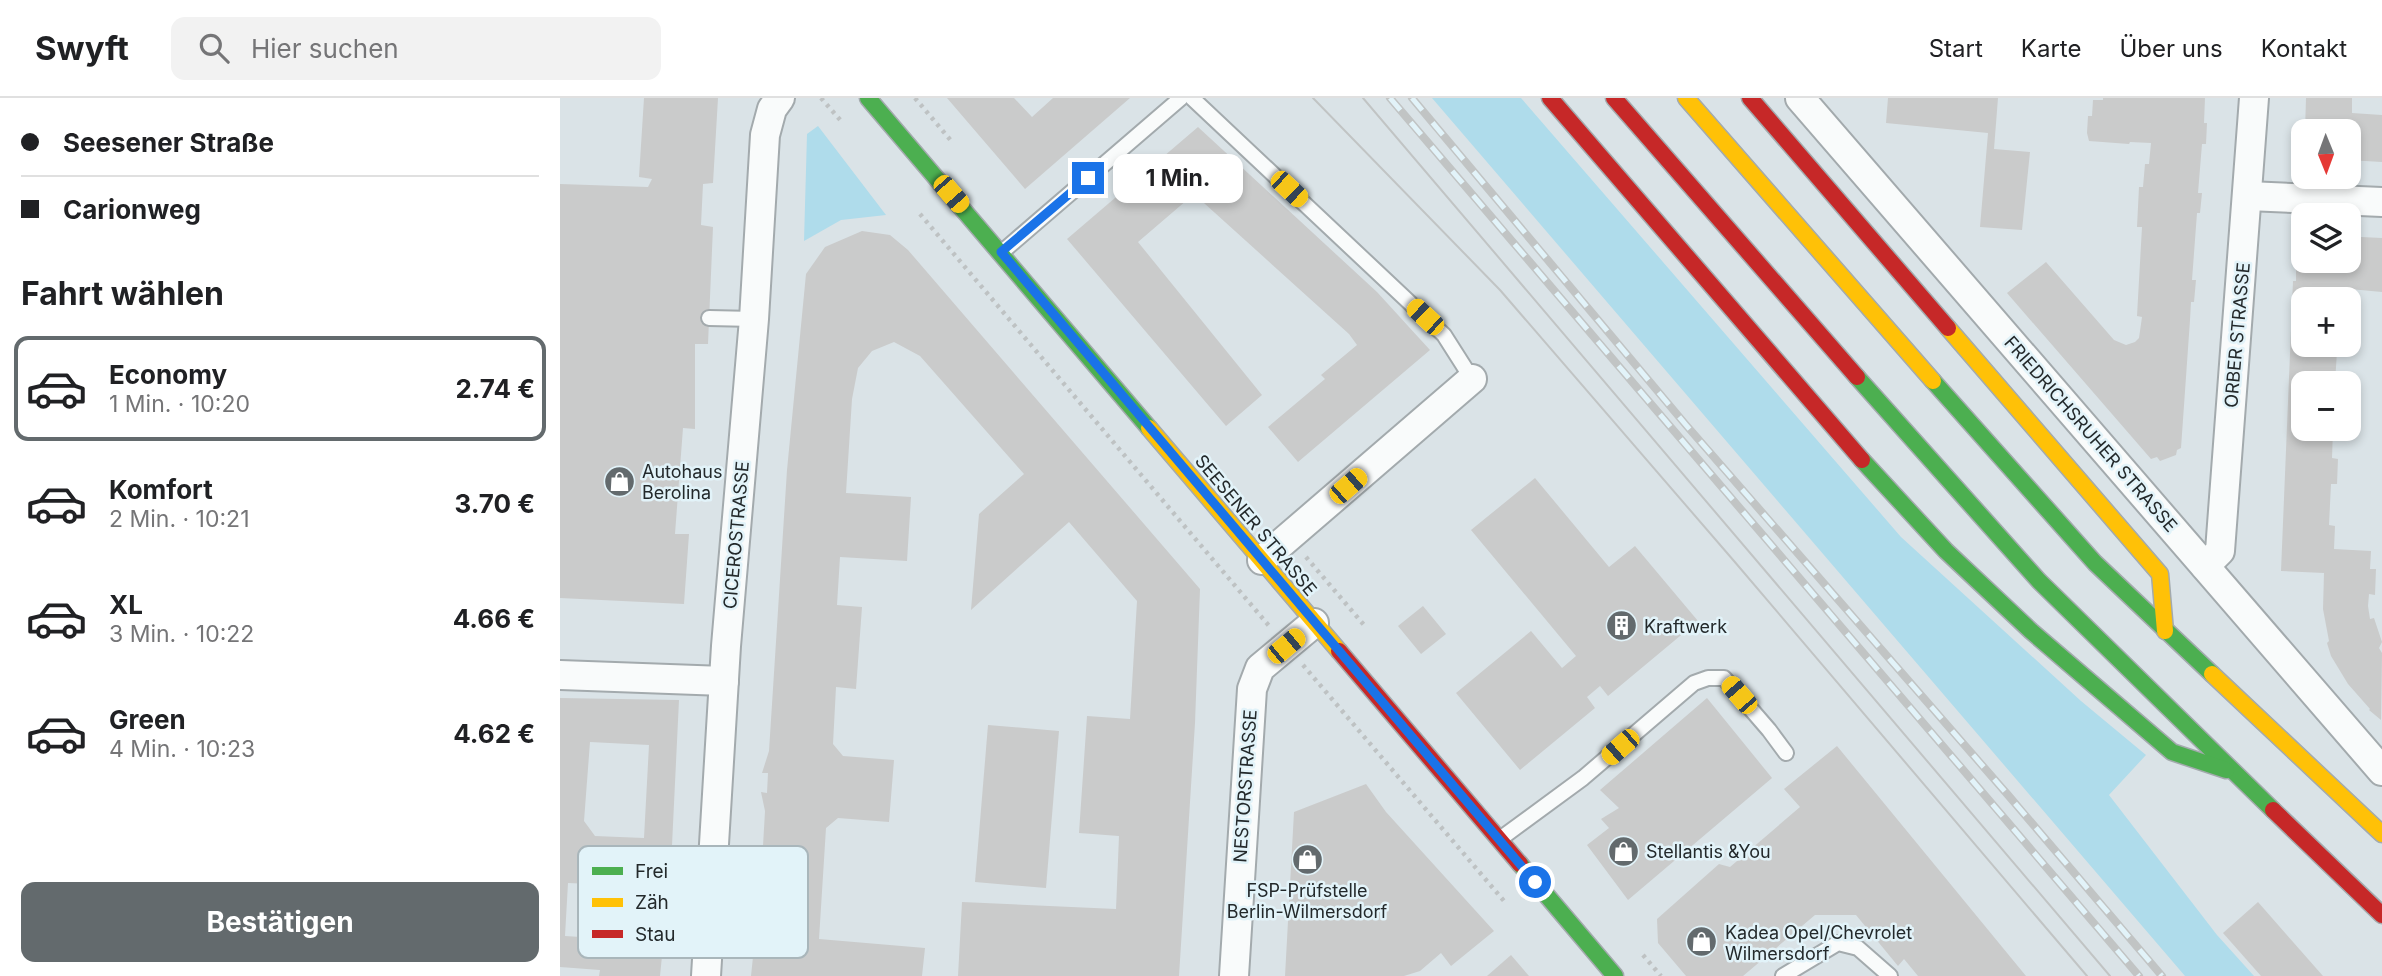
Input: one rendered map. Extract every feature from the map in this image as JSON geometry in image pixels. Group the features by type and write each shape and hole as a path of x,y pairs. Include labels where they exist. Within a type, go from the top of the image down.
{"main road":[{"name":"SEESENER STRASSE","path":"868,98 1615,976"},
{"path":"1550,98 1872,471 1947,551 2031,631 2172,752 2233,772"},
{"path":"1614,98 1838,356 2039,581 2382,915"},
{"path":"1686,98 1882,325 2095,563 2382,834"},
{"path":"1750,98 2160,574 2165,631"}],"street":[{"name":"CICEROSTRASSE","path":"714,846 724,681 754,319 765,135 772,109 780,98"},
{"name":"FRIEDRICHSRUHER STRASSE","path":"1800,98 2382,771"},
{"name":"ORBER STRASSE","path":"2205,566 2220,551 2254,98"},
{"path":"2248,196 2382,202"},
{"path":"1262,560 1472,379"},
{"name":"NESTORSTRASSE","path":"1234,976 1252,689 1260,668 1314,623"},
{"path":"560,676 724,681"},
{"name":"CICEROSTRASSE","path":"706,976 707,958"}],"lane":[{"path":"1001,252 1181,98"},
{"path":"1192,98 1444,335 1472,379"},
{"path":"709,318 754,319"},
{"path":"1499,840 1583,778 1693,683 1708,678 1724,678 1786,753"},
{"path":"1783,976 1838,943 1858,948 1890,976"}],"path":[{"path":"821,98 848,130"},
{"path":"911,204 1269,626"},
{"path":"1301,664 1508,906"}],"shaded area":[{"path":"1432,98 1521,98 1901,537 2081,701 2146,755 2109,795 2217,935 2254,976 2185,976"},
{"path":"818,126 886,215 841,220 804,241 807,134"}],"building":[{"path":"644,98 718,98 713,183 703,184 701,225 713,227 708,344 695,344 695,429 683,428 675,534 689,534 684,604 560,598 560,184 648,187 652,179 639,177"},
{"path":"947,98 1014,98 1032,117 1053,98 1130,98 1025,189"},
{"path":"1888,98 1998,98 1994,149 2030,152 2022,230 1980,227 1988,133 1886,123"},
{"path":"2205,98 2206,144 2202,144 2198,193 2202,193 2200,213 2197,213 2192,280 2196,280 2194,302 2191,302 2181,448 2176,455 2160,461 2157,457 2151,459 2007,293 2046,262 2114,340 2126,345 2139,338 2142,317 2137,316 2142,227 2137,227 2139,187 2143,187 2145,164 2149,164 2151,143 2089,141 2088,116 2092,116 2093,100"},
{"path":"2306,98 2352,98 2352,113 2382,115 2382,162 2361,161 2361,119 2305,119"},
{"path":"1198,127 1377,292 1430,350 1298,462 1268,427 1325,379 1321,375 1357,345 1349,334 1194,194 1138,242 1262,395 1226,426 1067,239"},
{"path":"862,231 890,235 908,250 1200,589 1195,723 1179,976 958,976 962,902 1116,909 1119,836 1079,833 1087,716 1130,719 1137,601 1069,522 971,610 979,514 1024,474 920,356 894,342 872,351 858,368 852,399 846,493 911,497 907,561 840,557 837,605 862,607 856,689 836,687 833,744 843,756 894,760 889,822 838,818 826,828 819,939 925,948 922,976 751,976 753,958 808,958 808,846 763,846 765,811 761,792 767,793 768,773 762,773 769,751 787,470 806,274 825,247"},
{"path":"2361,237 2382,238 2382,292 2361,290 2361,287 2293,287 2293,281 2296,281 2296,273 2361,273"},
{"path":"2291,329 2291,357 2337,357 2336,371 2291,371 2291,441 2333,441 2332,458 2338,459 2337,484 2331,484 2329,525 2335,526 2334,549 2371,551 2370,569 2376,569 2375,595 2369,594 2368,606 2370,619 2374,618 2382,642 2379,648 2382,653 2381,720 2348,684 2331,656 2323,609 2324,573 2281,571"},
{"name":"Kraftwerk","path":"1535,478 1609,567 1635,546 1698,621 1608,696 1600,686 1587,697 1595,708 1520,770 1456,693 1531,631 1562,668 1576,656 1471,530"},
{"path":"1423,606 1446,634 1421,654 1398,626"},
{"path":"560,698 679,700 672,846 578,846 578,883 568,883 565,936 578,937 578,958 662,958 660,976 599,976 600,970 560,967","holes":["590,742 649,745 644,838 595,836 584,821"]},
{"path":"1707,698 1772,778 1628,900 1587,845 1609,828 1601,819 1619,808 1600,790"},
{"path":"988,725 1059,731 1046,888 975,882"},
{"path":"1837,746 2026,976 1918,976 1904,959 1898,966 1856,915 1815,915 1743,976 1686,976 1658,943 1657,919 1719,864 1730,867 1800,807 1784,789"},
{"path":"1366,784 1386,812 1494,931 1451,966 1441,953 1420,971 1404,976 1285,976 1294,812"},
{"path":"2258,902 2323,976 2261,976 2223,933"},
{"path":"1511,955 1529,976 1487,976"}],"tram line":[{"path":"1313,98 1500,290 2087,976"},
{"path":"1363,98 2110,976"}],"railway":[{"path":"1390,98 2139,976"},
{"path":"1412,98 1686,425 2162,976"}],"traffic: fast":[{"path":"868,98 1149,428"},
{"path":"1857,377 2039,581 2273,810"},
{"path":"1933,381 2095,563 2212,674"},
{"path":"1862,460 1946,551 2031,631 2172,752 2226,770"},
{"path":"1520,864 1615,976"}],"traffic: slow":[{"path":"1686,98 1933,381"},
{"path":"1948,328 2160,574 2165,631"},
{"path":"1149,428 1339,651"},
{"path":"2212,674 2382,834"}],"traffic: jam":[{"path":"1550,98 1862,460"},
{"path":"1614,98 1857,377"},
{"path":"1750,98 1948,328"},
{"path":"1339,651 1520,864"},
{"path":"2273,810 2382,915"}],"place":[{"name":"Autohaus Berolina","path":"619,481"},
{"name":"Kraftwerk","path":"1621,626"},
{"name":"Stellantis &You","path":"1623,851"},
{"name":"FSP-Prüfstelle Berlin-Wilmersdorf","path":"1307,860"},
{"name":"Kadea Opel/Chevrolet Wilmersdorf","path":"1702,942"}],"route":[{"path":"1088,178 1001,252 1535,882"}]}
